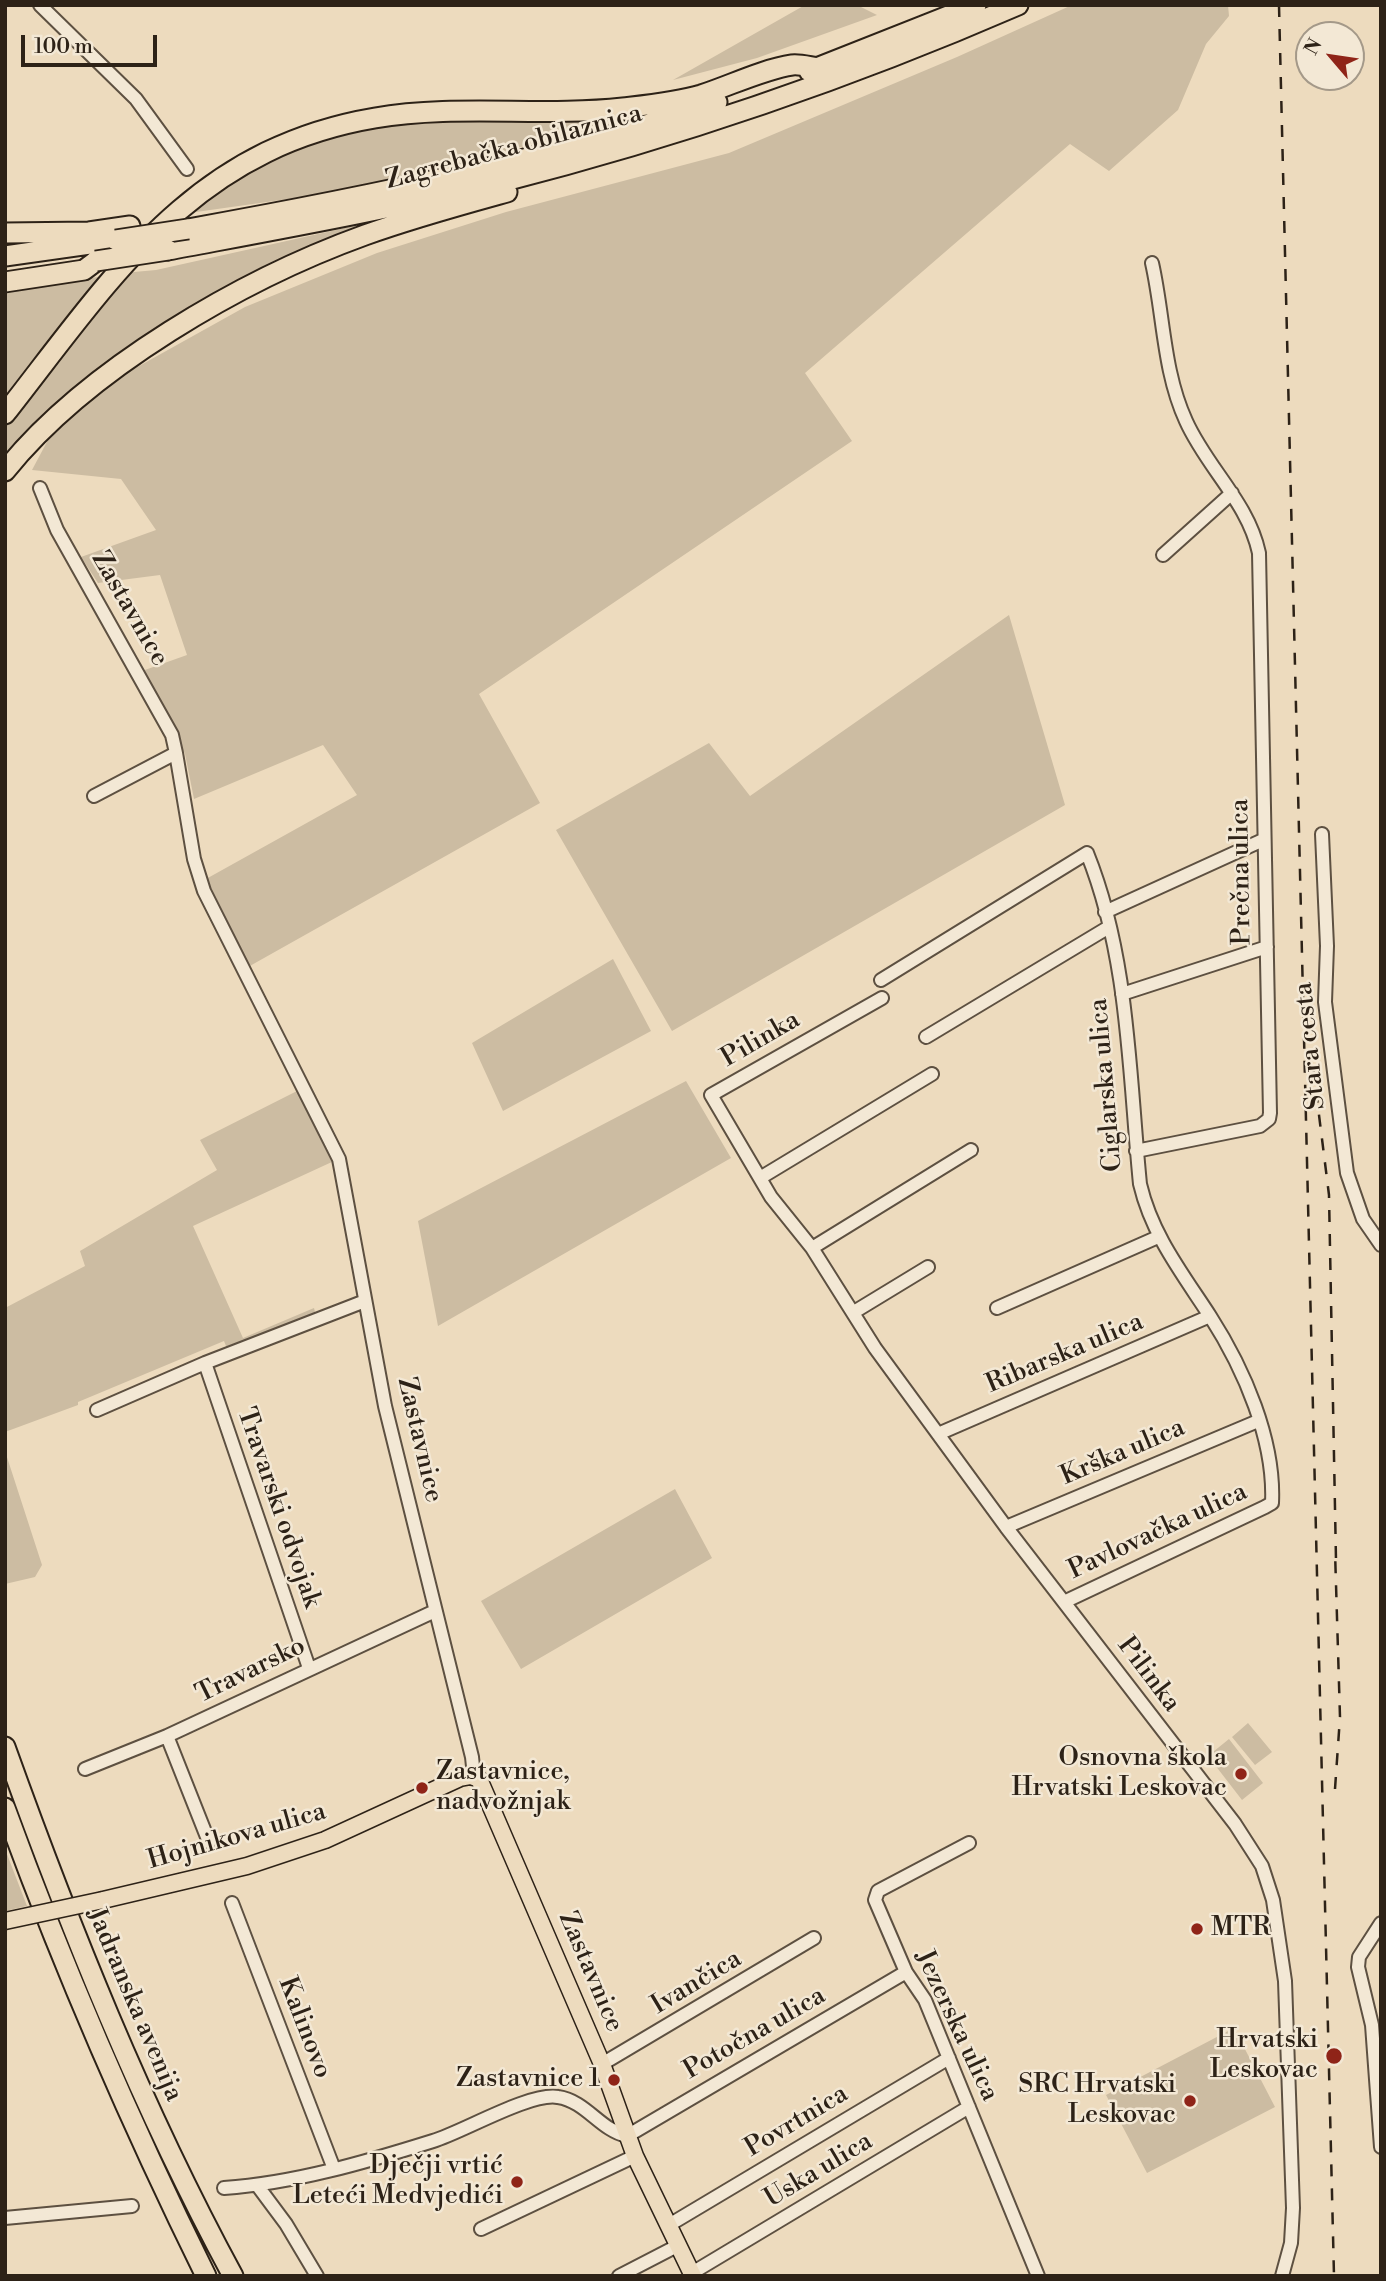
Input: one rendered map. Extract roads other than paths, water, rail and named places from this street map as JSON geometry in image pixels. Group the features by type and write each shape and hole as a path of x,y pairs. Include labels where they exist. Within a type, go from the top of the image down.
{"highway":[{"name":"Zagrebačka obilaznica","path":"5,256 123,233 194,223 227,222 314,207 500,165 698,109 818,68 975,5"},
{"name":"Zagrebačka obilaznica","path":"5,272 168,250 463,191 657,138 886,62 1018,5"},
{"path":"5,414 149,236 212,182 265,152 306,136 375,118 449,112 539,114 623,108 697,96 793,65 818,68"},
{"path":"5,471 27,443 124,363 250,286 364,236 637,156 657,138"},
{"path":"5,233 123,233"},
{"path":"5,282 84,270 96,261"},
{"name":"Jadranska avenija","path":"5,1746 83,1958 174,2161 233,2276"},
{"name":"Jadranska avenija","path":"5,1808 63,1959 118,2087 206,2276"}],"main road":[{"name":"Hojnikova ulica","path":"5,1921 247,1866 325,1840 460,1778 474,1776"},
{"name":"Zastavnice","path":"474,1776 483,1784 603,2064 626,2136 693,2274"}],"street":[{"path":"40,5 136,99 187,169"},
{"name":"Prečna ulica","path":"1136,1151 1260,1126 1269,1119 1261,573 1255,534 1187,424 1171,382 1161,301 1152,263"},
{"name":"Zastavnice","path":"40,488 57,530 172,735 194,859 204,891 339,1158 388,1419 474,1776"},
{"path":"1163,555 1232,493"},
{"path":"94,796 176,753"},
{"name":"Stara cesta","path":"1322,834 1325,1002 1347,1173 1363,1219 1381,1245"},
{"path":"1105,912 1263,840"},
{"name":"Ciglarska ulica","path":"881,980 1087,853 1109,927 1122,994 1136,1151 1146,1209 1158,1237 1240,1367 1269,1458 1272,1503"},
{"path":"926,1037 1109,927"},
{"path":"1122,994 1267,947"},
{"name":"Pilinka","path":"882,998 711,1096 781,1212 812,1248 875,1348 1006,1527 1253,1850 1268,1881 1285,1981 1293,2195 1291,2243 1282,2276"},
{"path":"760,1178 932,1074"},
{"path":"812,1248 971,1150"},
{"path":"997,1308 1158,1237"},
{"path":"854,1312 928,1267"},
{"path":"97,1410 205,1363 365,1301"},
{"name":"Ribarska ulica","path":"938,1434 1210,1316"},
{"name":"Travarski odvojak","path":"205,1363 309,1668"},
{"name":"Krška ulica","path":"1006,1527 1258,1421"},
{"name":"Pavlovačka ulica","path":"1064,1602 1272,1503"},
{"name":"Travarsko","path":"85,1769 167,1736 435,1611"},
{"path":"167,1736 209,1842"},
{"name":"Jezerska ulica","path":"969,1843 878,1891 875,1900 906,1972 925,2000 1038,2276"},
{"name":"Kalinovo","path":"232,1903 334,2169"},
{"path":"1381,1923 1359,1957 1360,1980 1372,2025 1380,2095 1381,2147"},
{"name":"Ivančica","path":"603,2064 814,1938"},
{"name":"Potočna ulica","path":"626,2136 906,1972"},
{"name":"Povrtnica","path":"669,2225 949,2058"},
{"path":"225,2188 257,2185 334,2169 435,2140 533,2100 555,2096 584,2107 610,2129 626,2136"},
{"name":"Uska ulica","path":"693,2274 969,2107"},
{"path":"481,2229 635,2156"},
{"path":"257,2185 286,2224 317,2276"},
{"path":"5,2218 132,2206"},
{"path":"619,2276 679,2245"}],"railway":[{"path":"1279,5 1334,2276"},
{"path":"1313,1067 1329,1195 1336,1560"},
{"path":"1335,1551 1340,1717 1335,1789"}],"place":[{"name":"Osnovna škola Hrvatski Leskovac","path":"1241,1774"},
{"name":"Zastavnice, nadvožnjak","path":"422,1788"},
{"name":"MTR","path":"1197,1929"},
{"name":"Hrvatski Leskovac","path":"1334,2056"},
{"name":"Zastavnice 1","path":"614,2080"},
{"name":"SRC Hrvatski Leskovac","path":"1190,2101"},
{"name":"Dječji vrtić Leteći Medvjedići","path":"517,2182"}]}
